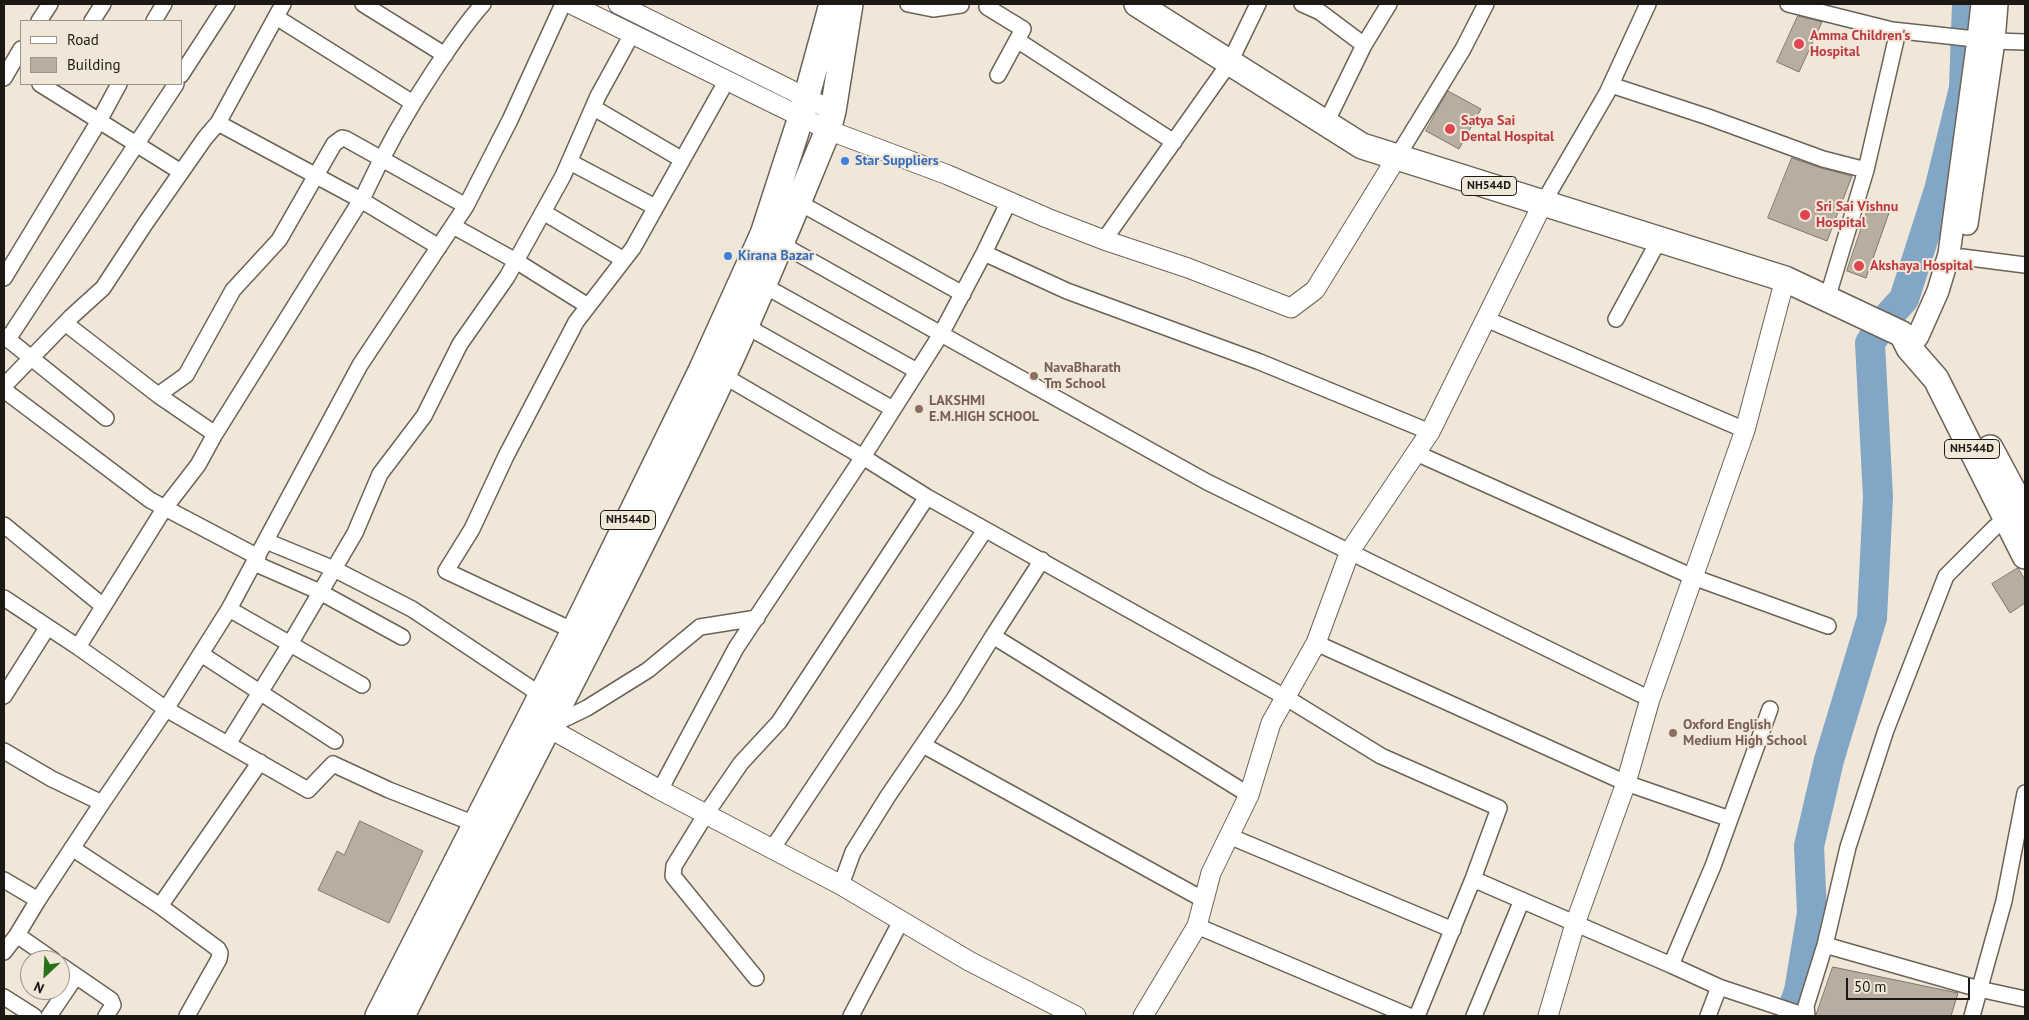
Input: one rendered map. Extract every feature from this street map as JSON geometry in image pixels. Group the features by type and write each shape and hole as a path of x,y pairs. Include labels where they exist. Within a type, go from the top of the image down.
{"highway":[{"name":"NH544D","path":"402,1016 422,953 475,824 539,723 542,695 701,372 763,234 803,107 832,4"},
{"name":"NH544D","path":"378,1016 422,953 539,723 724,376 781,244 830,121 850,4"},
{"name":"NH544D","path":"1143,5 1362,146 1784,279 1909,337 1936,379 2016,515 2025,556"}],"main road":[{"path":"1909,337 1951,293 1962,257 1973,191 1982,40 1982,4"},
{"path":"1909,337 1938,291 1949,254 1982,40 1997,4"}],"street":[{"path":"40,20 50,4"},
{"path":"93,20 103,4"},
{"path":"155,20 164,4"},
{"path":"182,73 227,4"},
{"path":"363,4 444,55"},
{"path":"78,647 164,509 198,465 215,434 361,200 381,158 413,103 464,24 483,4"},
{"path":"4,952 166,708 229,609 360,366 466,206 510,120 563,4"},
{"path":"572,4 727,80 803,107"},
{"path":"618,4 830,121 948,175 1104,240 1188,268 1291,308 1315,290 1463,49 1486,4"},
{"path":"908,4 934,9 961,5"},
{"path":"1104,240 1230,62 1258,4"},
{"path":"1302,4 1320,12 1364,45"},
{"path":"1326,123 1364,45 1390,4"},
{"path":"1143,1016 1197,926 1211,873 1249,795 1271,723 1316,643 1350,551 1430,432 1543,203 1611,85 1648,4"},
{"path":"1788,4 1898,31 1982,40 2025,42"},
{"path":"987,7 1022,27 1023,31 998,75"},
{"path":"4,386 65,323 103,288 181,172 218,123 280,10 413,103"},
{"path":"1826,299 1866,170 1898,31"},
{"path":"228,744 260,694 355,533 380,474 424,416 460,344 507,277 570,162 594,108 632,34"},
{"path":"1017,40 1174,142"},
{"path":"10,69 20,51"},
{"path":"574,631 446,571 472,529 506,456 576,322 633,248 727,80"},
{"path":"4,278 118,85"},
{"path":"106,418 6,338 175,85"},
{"path":"1611,85 1708,117 1823,159 1866,170"},
{"path":"48,86 181,172"},
{"path":"594,108 682,159"},
{"path":"218,123 361,200 439,247"},
{"path":"158,395 186,374 233,290 279,240 334,144 342,138 466,206"},
{"path":"570,162 655,207"},
{"path":"660,790 736,648 941,334 1009,201"},
{"path":"798,202 962,294"},
{"path":"543,212 624,260"},
{"path":"453,226 516,261 588,306"},
{"path":"1616,319 1659,240"},
{"path":"781,244 1207,482 1650,699"},
{"path":"984,253 1067,291 1260,362 1430,432"},
{"path":"1962,257 2025,265"},
{"path":"1548,1016 1575,924 1626,783 1650,699 1745,430 1784,279"},
{"path":"762,285 917,371"},
{"path":"1486,319 1745,430"},
{"path":"65,323 158,395 215,434"},
{"path":"746,326 893,409"},
{"path":"724,376 863,456 927,497 1285,697 1381,756 1499,808 1473,879 1418,1016"},
{"path":"4,390 164,509 402,637"},
{"path":"1416,453 1693,577 1828,626"},
{"path":"756,978 673,876 674,866 706,814 742,763 779,722 927,497"},
{"path":"1473,879 1719,987 1806,1016 1806,1006 1825,946 1848,848 1883,739 1946,576 1994,528 2016,515"},
{"path":"4,525 102,606"},
{"path":"772,849 985,530"},
{"path":"266,541 334,569 432,621 542,695"},
{"path":"841,886 853,852 888,796 954,700 1042,560"},
{"path":"4,598 166,708 308,790 333,764 389,790 475,824"},
{"path":"229,609 362,685"},
{"path":"539,723 587,708 648,670 700,627 757,618"},
{"path":"4,696 48,628"},
{"path":"994,636 1249,795"},
{"path":"1316,643 1626,783 1730,819"},
{"path":"200,654 335,741"},
{"path":"1671,965 1713,866 1770,709"},
{"path":"539,723 841,886 969,961 1076,1016"},
{"path":"923,745 1204,900"},
{"path":"4,751 52,779 102,803"},
{"path":"160,906 260,762"},
{"path":"1972,1016 2004,901 2025,794"},
{"path":"1229,836 1453,930"},
{"path":"72,848 160,906 218,949 220,953 187,1016"},
{"path":"4,880 38,900"},
{"path":"1474,1016 1522,900"},
{"path":"851,1016 901,921"},
{"path":"1197,926 1409,1016"},
{"path":"17,935 39,950"},
{"path":"1825,946 1979,989 2025,999"},
{"path":"70,972 112,1002 106,1016"},
{"path":"49,1016 76,976"},
{"path":"1708,1016 1719,987"},
{"path":"4,997 34,1016"}],"building":[{"path":"1798,16 1822,22 1799,72 1777,62"},
{"path":"1448,91 1481,109 1459,149 1426,131"},
{"path":"1792,158 1852,176 1827,241 1768,218"},
{"path":"1870,203 1890,210 1866,278 1847,271"},
{"path":"2018,568 2025,580 2025,603 2010,613 1992,584"},
{"path":"360,821 423,851 389,923 318,890 337,851 344,855"},
{"path":"1833,967 1958,993 1951,1016 1816,1016"}],"waterway":[{"path":"1790,1016 1799,991 1812,913 1809,846 1829,760 1872,618 1878,497 1870,343 1885,320 1904,299 1939,190 1964,88 1967,4"}],"place":[{"name":"Amma Children's Hospital","path":"1799,44"},
{"name":"Satya Sai Dental Hospital","path":"1450,129"},
{"name":"Star Suppliers","path":"845,161"},
{"name":"Sri Sai Vishnu Hospital","path":"1805,215"},
{"name":"Kirana Bazar","path":"728,256"},
{"name":"Akshaya Hospital","path":"1859,266"},
{"name":"NavaBharath Tm School","path":"1034,376"},
{"name":"LAKSHMI E.M.HIGH SCHOOL","path":"919,409"},
{"name":"Oxford English Medium High School","path":"1673,733"}]}
